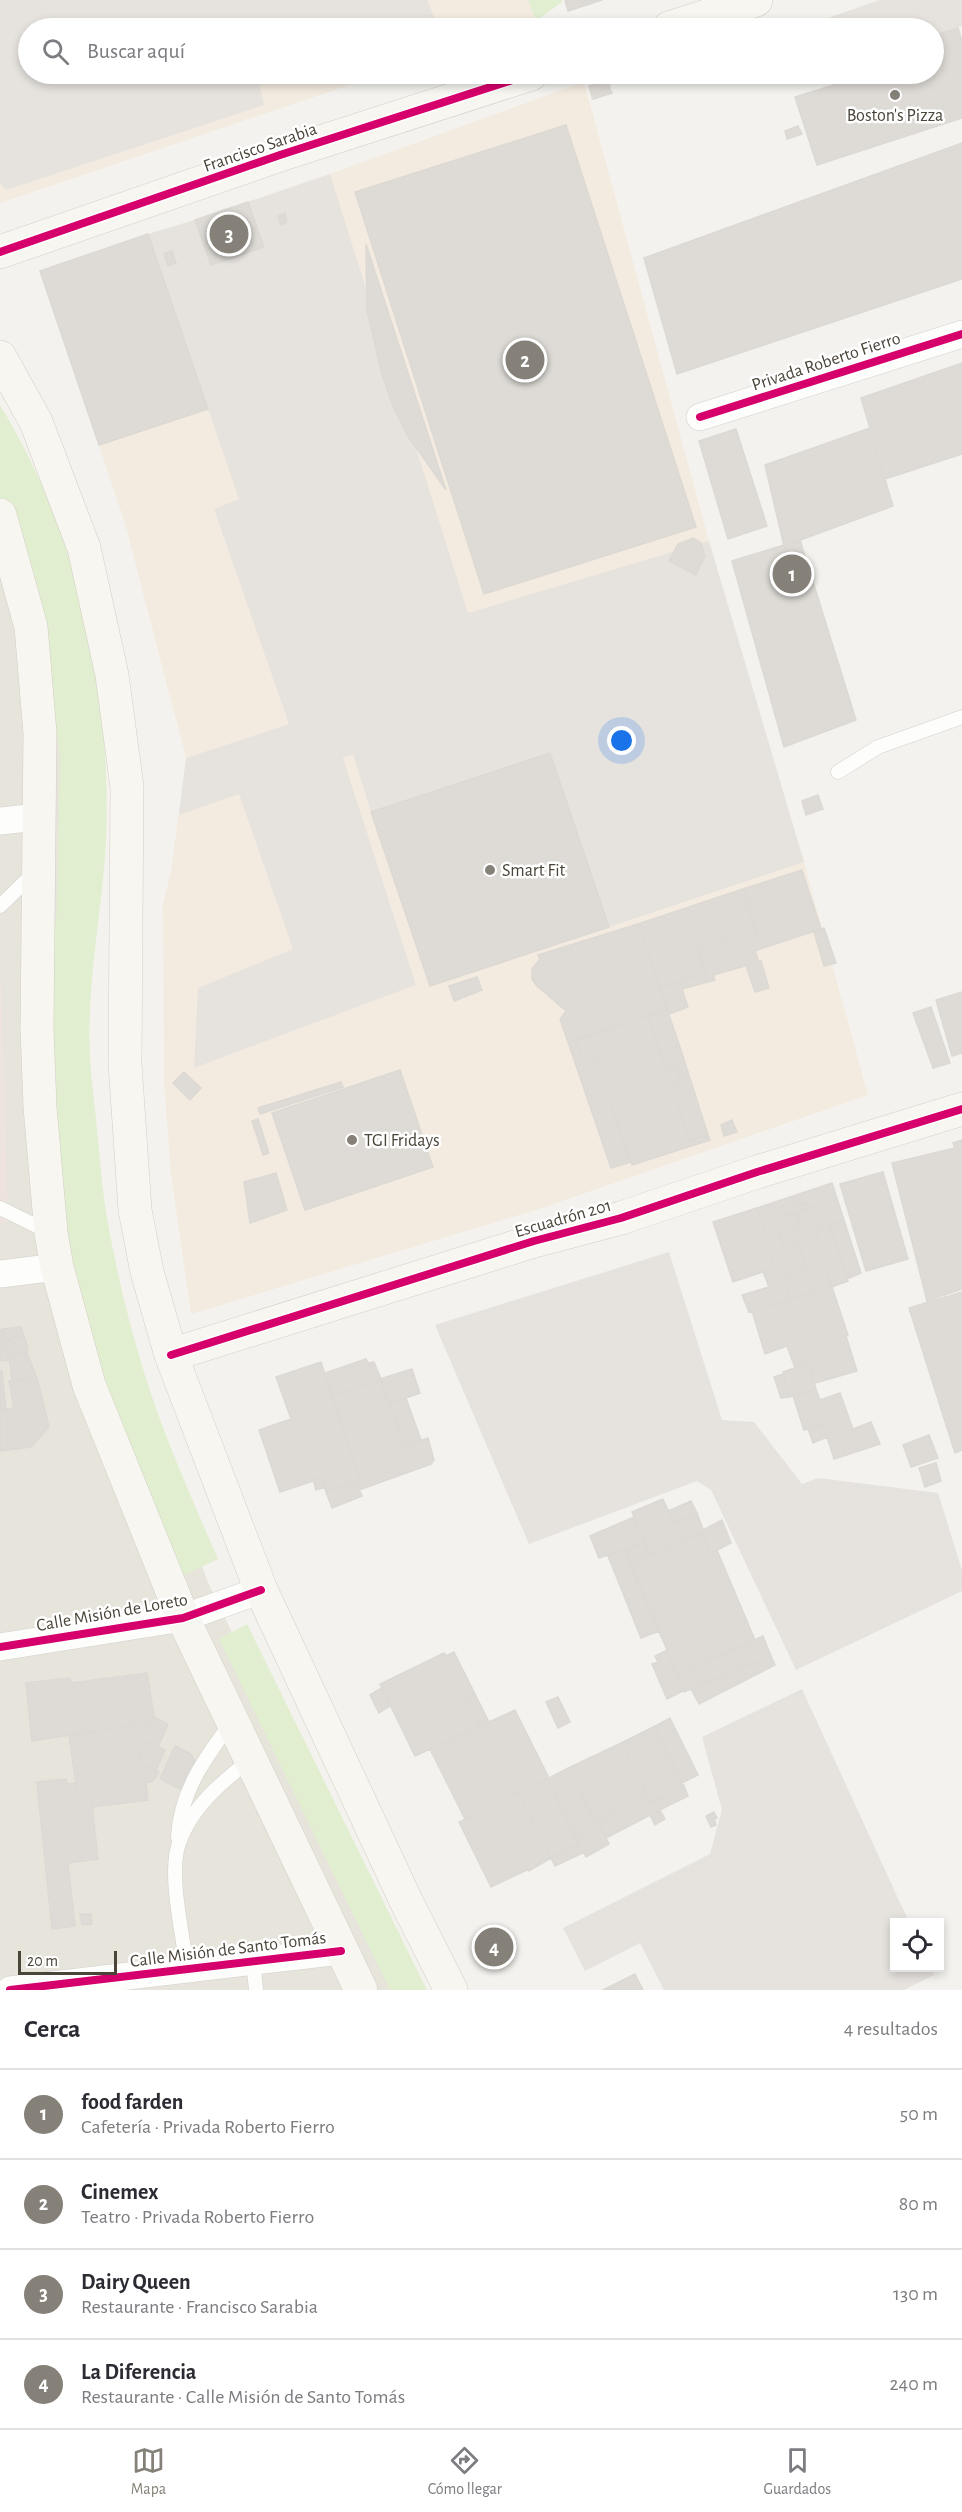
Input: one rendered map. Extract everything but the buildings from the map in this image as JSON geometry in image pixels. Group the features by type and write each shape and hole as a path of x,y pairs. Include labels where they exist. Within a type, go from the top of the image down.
{"main road":[{"path":"700,18 756,0"},
{"name":"Francisco Sarabia","path":"0,252 291,152 500,84"},
{"path":"0,357 36,422 84,549 112,675 127,787 125,1064 135,1210 147,1272 171,1355 261,1590 407,1903 451,1990"},
{"path":"0,515 31,627 40,733 37,1028 39,1096 51,1233 57,1267 89,1384 183,1617 361,1990"},
{"name":"Escuadrón 201","path":"171,1355 534,1241 621,1218 757,1172 962,1109"}],"street":[{"name":"Privada Roberto Fierro","path":"700,417 962,334"},
{"path":"0,821 38,817"},
{"path":"0,1274 57,1267"},
{"name":"Calle Misión de Loreto","path":"0,1647 183,1617 261,1590"},
{"name":"Calle Misión de Santo Tomás","path":"10,1990 341,1951"}],"lane":[{"path":"838,772 878,747 962,717"},
{"path":"0,906 38,869"},
{"path":"0,1208 51,1233"},
{"path":"187,1968 175,1878 183,1806 194,1777 232,1721"},
{"path":"178,1844 206,1799 251,1759"},
{"path":"253,1960 256,1990"}],"shaded area":[{"path":"0,0 528,0 535,18 18,18 18,84 352,84 0,203"},
{"path":"0,0 427,0 435,18 18,18 18,84 260,84 264,105 6,190 0,183"},
{"path":"879,0 962,0 962,26 944,32 944,18 828,18"},
{"path":"578,84 585,84 709,541 804,862 868,1095 539,1209 191,1314 171,1174 164,1082 163,903 171,872 186,758 124,520 40,271 330,174"},
{"path":"330,174 468,613 709,541 804,862 609,927 550,753 371,812 353,754 343,758 416,985 194,1068 198,988 293,949 239,794 179,815 186,758 289,724 214,509 239,499 148,234 195,220 211,265 264,247 248,202"},
{"path":"0,434 55,566 90,1247 207,1580 402,1990 0,1990"},
{"path":"0,951 8,1222 0,1223"},
{"path":"669,1252 722,1420 754,1422 802,1484 818,1478 938,1493 962,1570 962,1591 796,1670 711,1490 697,1481 529,1544 435,1325"},
{"path":"802,1689 907,1918 890,1918 890,1972 932,1972 934,1975 904,1990 664,1990 640,1943 585,1971 563,1928 710,1854 722,1810 702,1737"}],"green space":[{"path":"528,0 561,0 562,2 540,18 535,18"},
{"path":"0,405 51,507 70,560 85,616 96,672 103,729 106,842 90,1003 91,1075 105,1207 127,1313 159,1417 218,1559 182,1576 101,1377 60,1222 49,976 57,910 60,754 49,681 0,506"},
{"path":"247,1624 427,1990 390,1990 219,1639"}],"cycle path":[{"path":"0,252 280,155 500,84"},
{"path":"700,417 962,334"},
{"path":"171,1355 534,1241 621,1218 757,1172 962,1109"},
{"path":"0,1647 183,1618 261,1590"},
{"path":"10,1990 341,1951"}],"place":[{"name":"Boston's Pizza","path":"895,95"},
{"name":"Dairy Queen","path":"229,234"},
{"name":"Cinemex","path":"525,360"},
{"name":"food farden","path":"792,574"},
{"name":"Smart Fit","path":"490,870"},
{"name":"TGI Fridays","path":"352,1140"},
{"name":"La Diferencia","path":"494,1947"}]}
